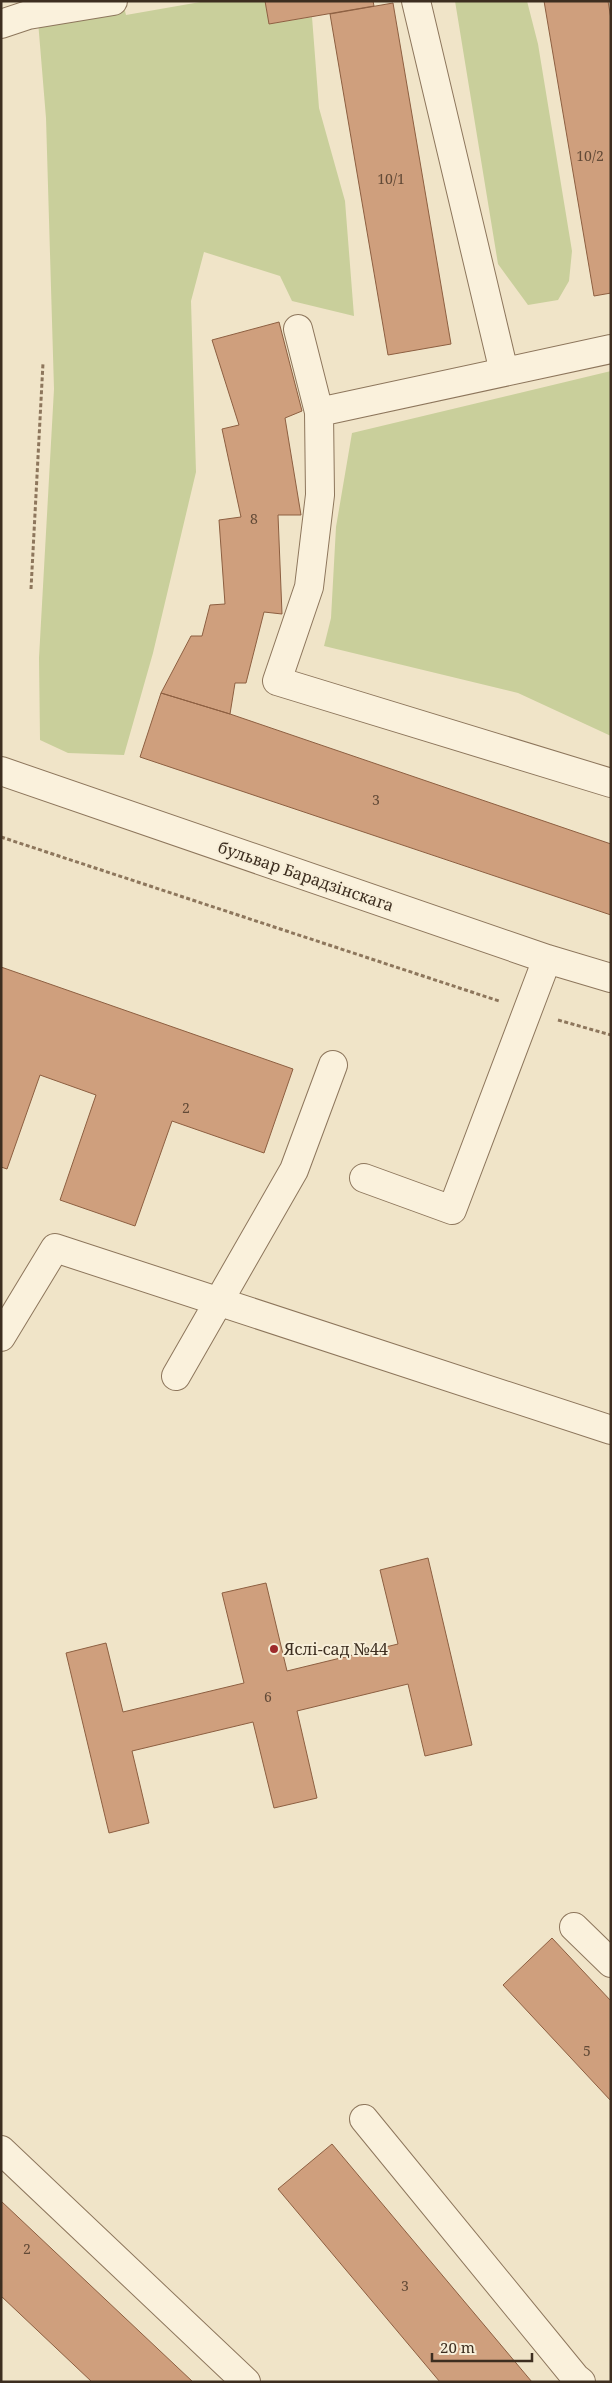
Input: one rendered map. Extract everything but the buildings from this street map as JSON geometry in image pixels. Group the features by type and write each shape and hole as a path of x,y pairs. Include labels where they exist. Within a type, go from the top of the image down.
{"street":[{"path":"1,24 28,15 113,1"},
{"path":"416,1 504,372"},
{"path":"298,329 318,412 320,495 309,587 277,681 611,783"},
{"path":"318,412 611,349"},
{"name":"бульвар Барадзінскага","path":"1,771 547,959 611,978"},
{"path":"364,1178 452,1210 547,959"},
{"path":"176,1376 294,1170 333,1064"},
{"path":"1,1337 55,1248 611,1430"},
{"path":"574,1926 611,1964"},
{"path":"364,2120 581,2382"},
{"path":"1,2150 246,2382"}],"path":[{"path":"31,589 43,363"},
{"path":"1,837 528,1011 611,1036"}],"green space":[{"path":"206,1 265,1 269,24 312,17 319,108 345,201 354,316 292,301 280,276 204,252 191,301 196,472 153,653 124,755 68,753 40,740 39,658 54,389 46,118 38,21 124,7 126,15"},
{"path":"455,1 527,1 538,44 572,251 569,281 558,300 528,305 498,264"},
{"path":"611,371 611,736 518,693 324,646 331,618 336,527 352,433"}],"place":[{"name":"Яслі-сад №44","path":"274,1649"}]}
